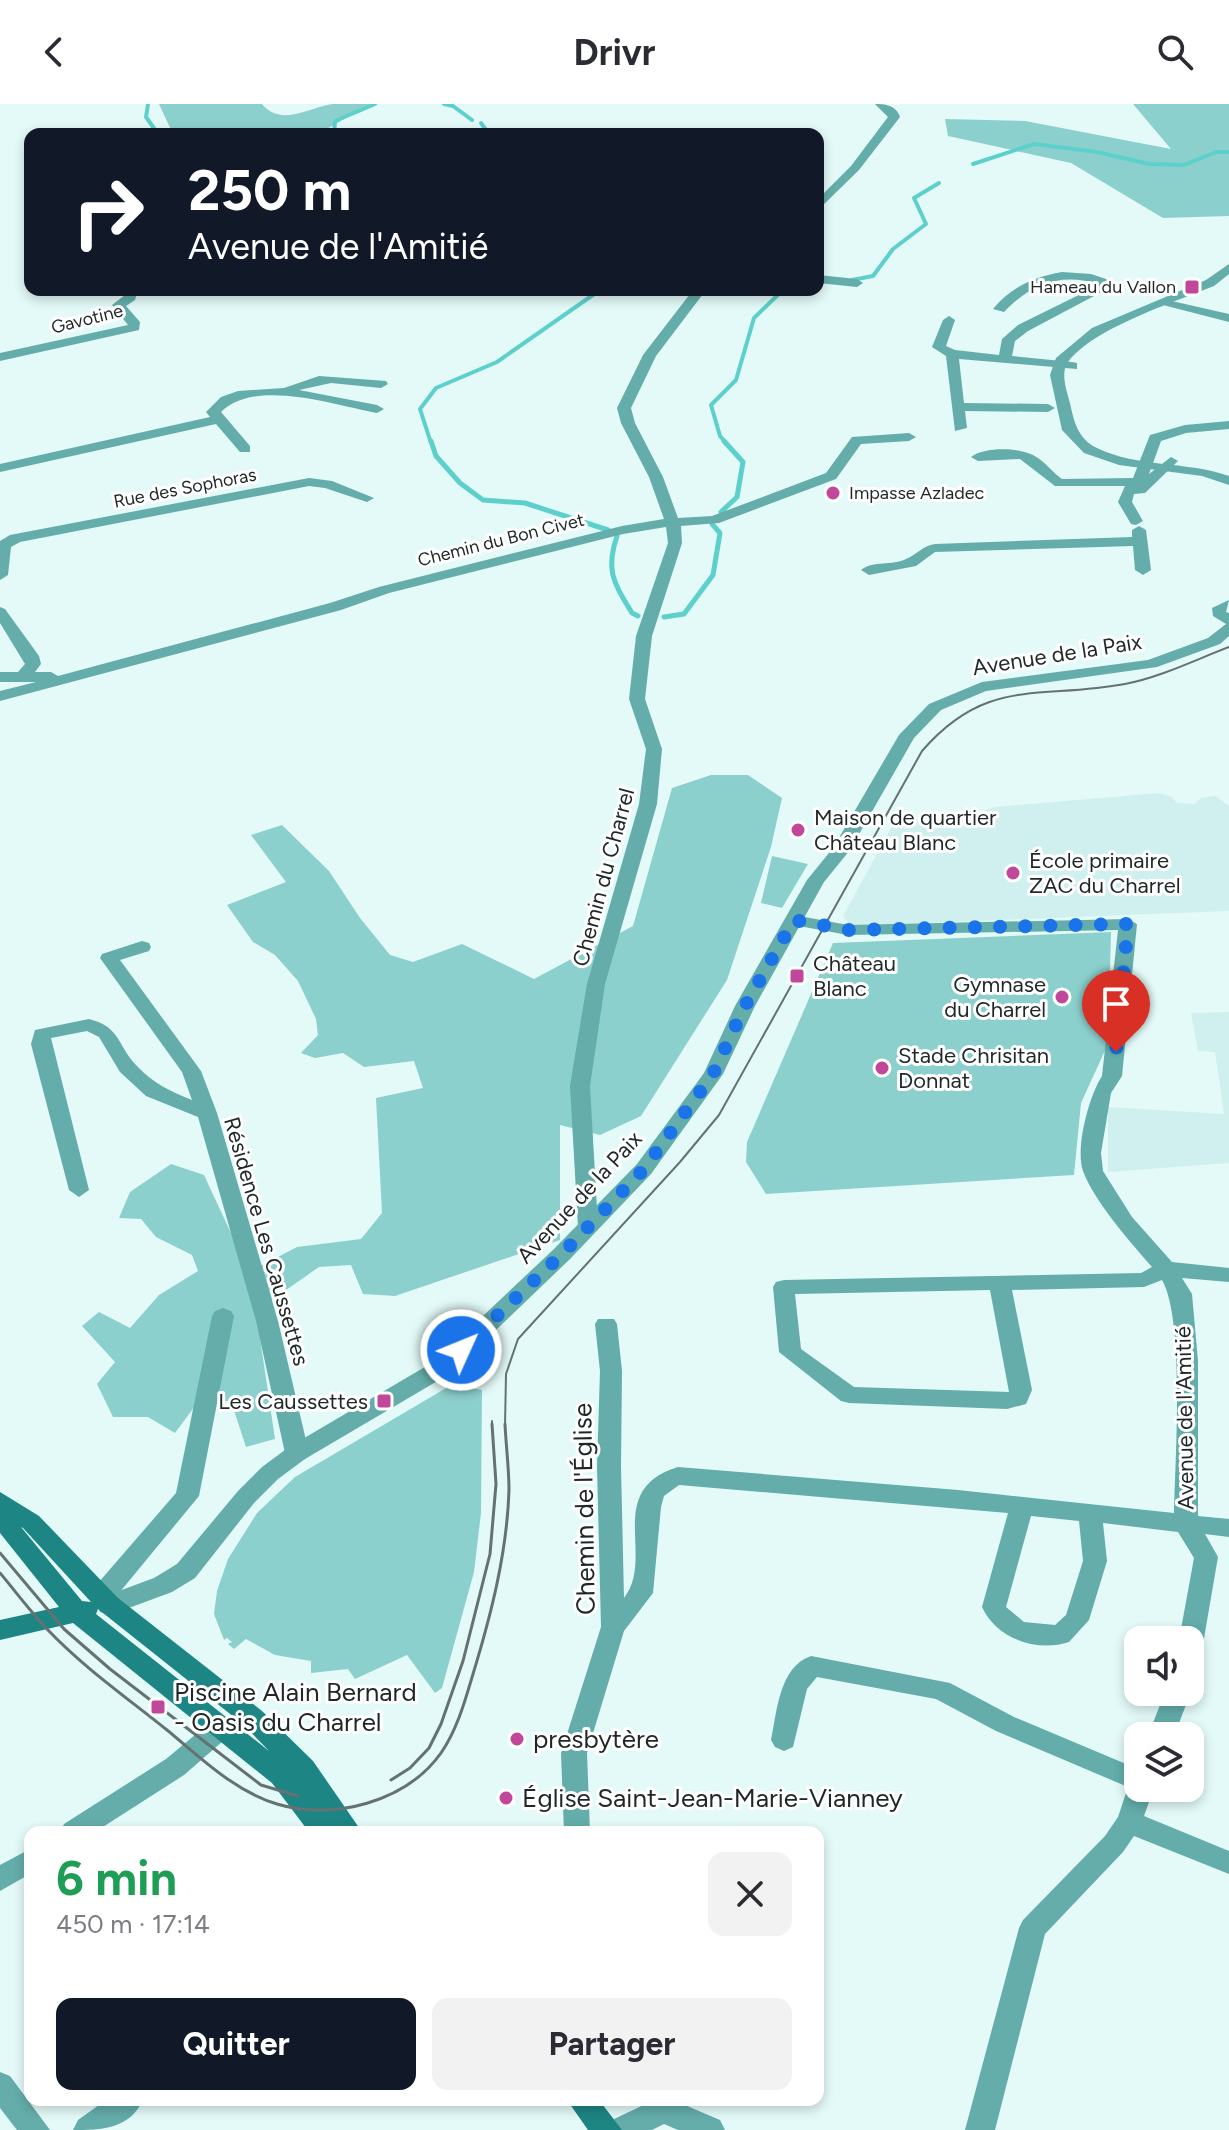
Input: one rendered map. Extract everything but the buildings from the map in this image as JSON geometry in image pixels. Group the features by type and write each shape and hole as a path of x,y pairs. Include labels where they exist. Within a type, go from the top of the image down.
{"main road":[{"path":"0,1501 31,1522 105,1601 253,1718 304,1769 345,1826"},
{"path":"0,1513 13,1534 77,1612 281,1775 319,1826"},
{"path":"0,1630 77,1612 105,1601"},
{"path":"586,2106 607,2130"}],"street":[{"path":"824,200 855,168 894,117 880,104"},
{"path":"1229,268 1210,283 1097,331 1057,375 1069,430 1078,442 1100,455 1229,474"},
{"path":"999,309 1006,301 1048,275 1063,274 1105,283 1105,287 1023,328 1009,339 1005,358"},
{"path":"824,280 857,283"},
{"name":"Gavotine","path":"0,357 134,327 134,322 118,305 131,296"},
{"name":"Chemin du Charrel","path":"588,1227 580,1086 596,984 648,804 654,749 649,726 637,699 644,636 675,543 673,524 624,408 650,355 695,296"},
{"path":"1167,302 1229,318"},
{"path":"949,320 939,347 952,354 1069,365"},
{"path":"952,354 960,428"},
{"path":"286,393 299,382 312,379 381,384"},
{"path":"245,449 216,420 213,412 218,403 228,397 262,391 377,409"},
{"path":"957,407 1048,408"},
{"path":"0,468 216,420"},
{"path":"1156,462 1155,438 1176,431 1229,425"},
{"path":"1143,570 1142,541 1133,499 1176,431"},
{"name":"Chemin du Bon Civet","path":"0,696 280,619 351,605 384,590 648,524 673,524 728,516 823,480 839,467 849,446 857,440 909,437"},
{"path":"978,457 1013,455 1032,459 1049,478 1060,483 1134,482"},
{"path":"1136,521 1124,507 1124,498 1145,469 1156,462 1204,472 1229,481"},
{"name":"Rue des Sophoras","path":"0,575 4,545 8,541 309,482 327,484 367,498"},
{"path":"869,570 911,563 926,550 935,548 1142,541"},
{"path":"1229,605 1220,608 1218,613 1229,620"},
{"path":"0,612 31,656 33,664 23,676"},
{"name":"Avenue de la Paix","path":"105,1601 163,1585 186,1571 246,1497 297,1453 443,1367 644,1169 713,1074 745,1006 816,880 841,850 907,735 935,707 982,687 1151,664 1214,641 1229,628"},
{"name":"Chemin du Bon Civet","path":"0,677 87,674"},
{"name":"Avenue de l'Amitié","path":"794,920 848,930 1128,924 1112,1076 1101,1093 1091,1153 1093,1171 1102,1188 1125,1222 1166,1269 1181,1294 1187,1361 1186,1524 1206,1557 1194,1626"},
{"path":"142,947 109,958 191,1071 207,1113"},
{"name":"Résidence Les Caussettes","path":"79,1190 41,1044 42,1034 89,1025 106,1033 127,1068 153,1092 207,1113 267,1321 297,1453"},
{"path":"1000,1284 1021,1390 1018,1398 1007,1401 849,1395 790,1352 784,1287 1144,1280 1166,1269 1229,1275"},
{"path":"105,1601 187,1496 223,1316"},
{"name":"Chemin de l'Église","path":"577,1826 574,1753 613,1627 609,1466 611,1371 606,1324"},
{"path":"613,1627 641,1592 650,1501 656,1487 667,1478 678,1476 942,1497 1021,1508 1229,1528"},
{"path":"1021,1508 994,1607 1003,1622 1015,1629 1043,1635 1060,1635 1077,1620 1095,1561 1090,1514"},
{"path":"784,1740 795,1686 811,1666 941,1690 1005,1724 1124,1774"},
{"path":"82,1826 175,1767 222,1727"},
{"path":"980,2130 1033,1928 1114,1844 1129,1822 1136,1802"},
{"path":"1129,1822 1229,1863"},
{"path":"0,1879 24,1864"},
{"path":"0,2085 35,2130"},
{"path":"88,2130 121,2106"},
{"path":"622,2130 664,2110 710,2130"}],"shaded area":[{"path":"159,104 262,104 269,111 286,115 332,104 370,104 329,128 170,128"},
{"path":"1133,104 1229,104 1229,216 1163,218 1071,163 948,136 945,119 1025,121 1171,149"},
{"path":"711,775 748,775 782,798 771,847 727,980 641,1116 600,1135 560,1125 560,1240 395,1296 363,1294 351,1265 319,1267 256,1311 275,1439 246,1447 231,1401 198,1402 175,1433 148,1417 113,1417 97,1384 115,1362 82,1326 99,1312 130,1328 159,1295 198,1271 192,1255 156,1237 141,1219 119,1218 130,1192 171,1164 204,1175 237,1246 253,1270 297,1247 361,1239 382,1213 376,1098 423,1088 414,1061 364,1067 343,1053 315,1058 301,1053 318,1035 316,1019 298,981 275,955 253,942 227,905 286,882 251,835 282,825 329,871 360,918 390,955 413,962 462,944 534,979 633,926 672,788"},
{"name":"École primaire ZAC du Charrel","path":"1159,793 1172,797 1177,803 1195,804 1201,798 1215,796 1229,806 1229,911 850,925 843,916 896,819 951,820 996,807"},
{"path":"772,856 808,864 782,908 761,903"},
{"path":"1111,932 1108,1044 1081,1103 1074,1175 766,1194 746,1162 747,1142 833,943"},
{"path":"1229,1012 1229,1163 1108,1172 1108,1107 1224,1114 1215,1052 1198,1051 1191,1013"},
{"path":"453,1384 482,1390 481,1513 474,1572 442,1688 435,1693 407,1655 355,1679 348,1669 311,1673 311,1661 275,1655 246,1639 234,1649 228,1644 232,1642 227,1638 224,1640 214,1614 217,1591 228,1559 257,1513 295,1477"}],"waterway":[{"path":"148,104 146,117 154,128"},
{"path":"334,128 335,121 375,104"},
{"path":"444,104 453,106 472,120"},
{"path":"481,123 485,128"},
{"path":"973,164 1034,144 1097,152 1149,164 1184,165 1216,152 1229,152"},
{"path":"852,280 873,276 893,249 926,224 914,198 939,183"},
{"path":"431,443 420,409 436,388 497,362 591,296"},
{"path":"726,443 720,436 711,405 736,380 754,318 777,296"},
{"path":"431,441 436,456 460,483 483,500 525,503 608,530"},
{"path":"721,512 737,497 743,462 724,441"},
{"path":"664,617 684,614 713,575 720,533 712,524"},
{"path":"617,536 613,548 613,576 632,613 638,616"}],"tram line":[{"path":"505,1424 506,1374 518,1339 719,1115 922,751 946,727 969,711 992,701 1016,695 1125,684 1165,673 1229,647"},
{"path":"391,1780 410,1768 429,1748 441,1724 463,1661 490,1554 496,1484 492,1424"},
{"path":"0,1573 41,1622 75,1656 205,1762 246,1791 299,1809 344,1808 367,1803 408,1784 426,1770 447,1744 460,1715 486,1629 501,1560 509,1490 505,1424"},
{"path":"0,1553 64,1629 110,1669 261,1785 298,1796"}],"place":[{"name":"Hameau du Vallon","path":"1192,287"},
{"name":"Impasse Azladec","path":"833,493"},
{"name":"Maison de quartier Château Blanc","path":"798,830"},
{"name":"École primaire ZAC du Charrel","path":"1013,873"},
{"name":"Château Blanc","path":"797,976"},
{"name":"Gymnase du Charrel","path":"1062,997"},
{"name":"Stade Chrisitan Donnat","path":"882,1068"},
{"name":"Les Caussettes","path":"384,1401"},
{"name":"Piscine Alain Bernard - Oasis du Charrel","path":"158,1707"},
{"name":"presbytère","path":"517,1739"},
{"name":"Église Saint-Jean-Marie-Vianney","path":"506,1798"}],"route":[{"path":"461,1350 562,1254 644,1169 713,1074 745,1006 794,920 838,930 1128,924 1116,1052"}]}
